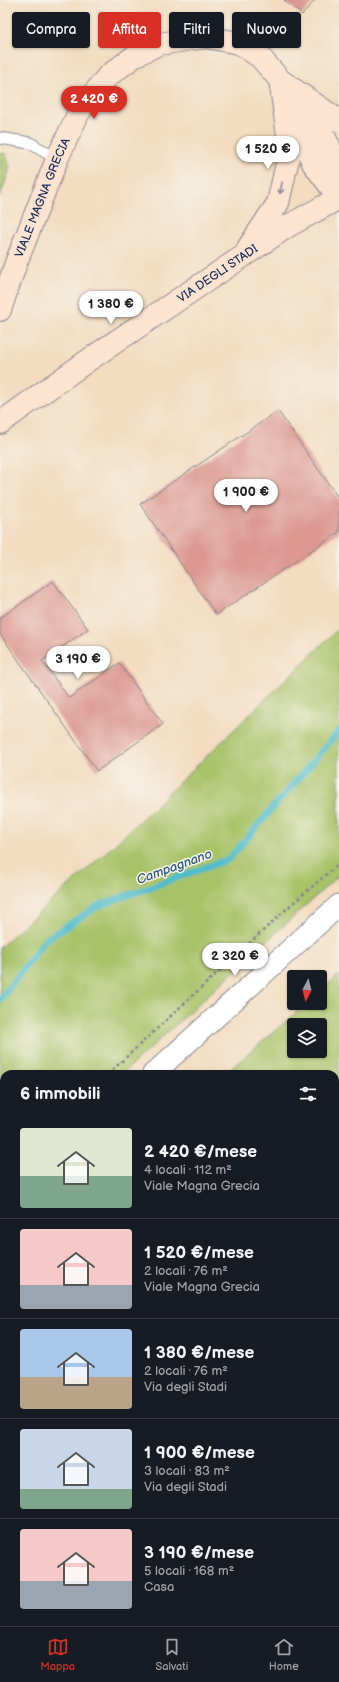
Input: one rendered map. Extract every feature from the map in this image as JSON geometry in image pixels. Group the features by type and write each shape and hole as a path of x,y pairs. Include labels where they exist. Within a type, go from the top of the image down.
{"street":[{"name":"VIALE MAGNA GRECIA","path":"0,310 16,263 57,159 79,112 108,76 136,55 159,44 206,37 239,43 260,57 280,80 339,121"},
{"path":"280,80 325,138 336,160 339,194"},
{"path":"280,80 313,163 339,198"},
{"path":"242,257 278,203 290,150 280,80"},
{"name":"VIA DEGLI STADI","path":"0,423 90,359 288,226 339,198"},
{"path":"157,1070 339,904"}],"lane":[{"path":"0,138 30,143 57,159"}],"path":[{"path":"112,1070 294,902 339,864"}],"green space":[{"path":"0,153 6,154 10,168 0,197"},
{"path":"339,628 339,875 126,1070 0,1070 0,947 122,838"},
{"path":"339,975 339,1070 230,1070 287,1020 287,1058 327,1058 327,1018 290,1018 299,1010 327,1010 327,985"}],"building":[{"path":"284,0 315,0 302,15 301,12 298,12"},
{"path":"278,411 339,499 339,532 216,615 140,504"},
{"path":"53,581 88,629 42,661 69,698 119,663 163,724 97,771 0,634 0,618"}],"waterway":[{"name":"Campagnano","path":"0,1000 45,940 98,906 229,859 339,731"}]}
